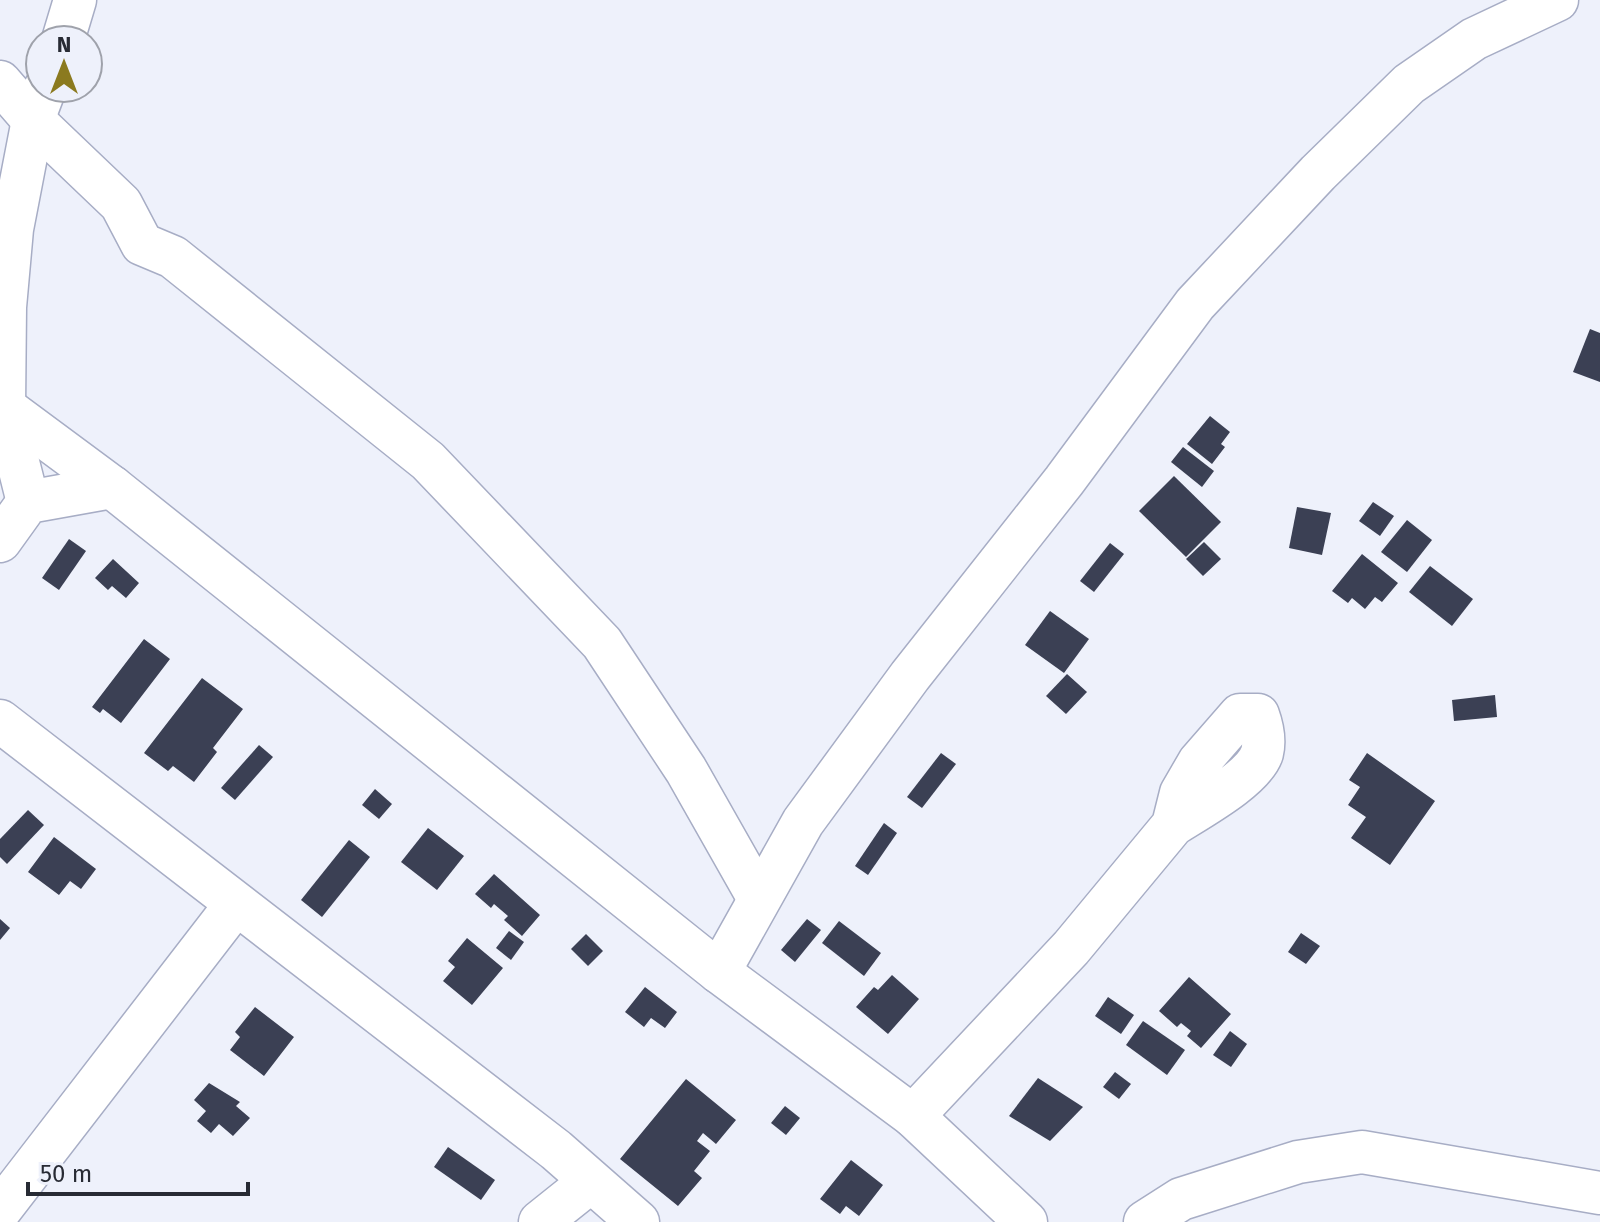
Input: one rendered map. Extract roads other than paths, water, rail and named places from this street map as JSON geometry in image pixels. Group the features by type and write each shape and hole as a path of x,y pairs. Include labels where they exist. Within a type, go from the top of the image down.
{"street":[{"path":"68,24 75,0"},
{"path":"719,972 758,897 803,822 910,676 1064,481 1195,304 1318,173 1409,84 1474,39 1557,0"},
{"path":"0,82 24,96"},
{"path":"39,104 121,204 142,244 173,257 428,461 602,643 686,770 758,897"},
{"path":"28,502 2,406 6,236 39,104"},
{"path":"2,406 112,487 719,972 913,1116 1026,1222"},
{"path":"0,541 28,502 112,487"},
{"path":"0,721 556,1150 638,1222"},
{"path":"913,1116 1071,948 1173,825"},
{"path":"0,1210 236,904"},
{"path":"1145,1222 1181,1199 1298,1162 1362,1152 1600,1193"},
{"path":"540,1222 590,1182"}]}
